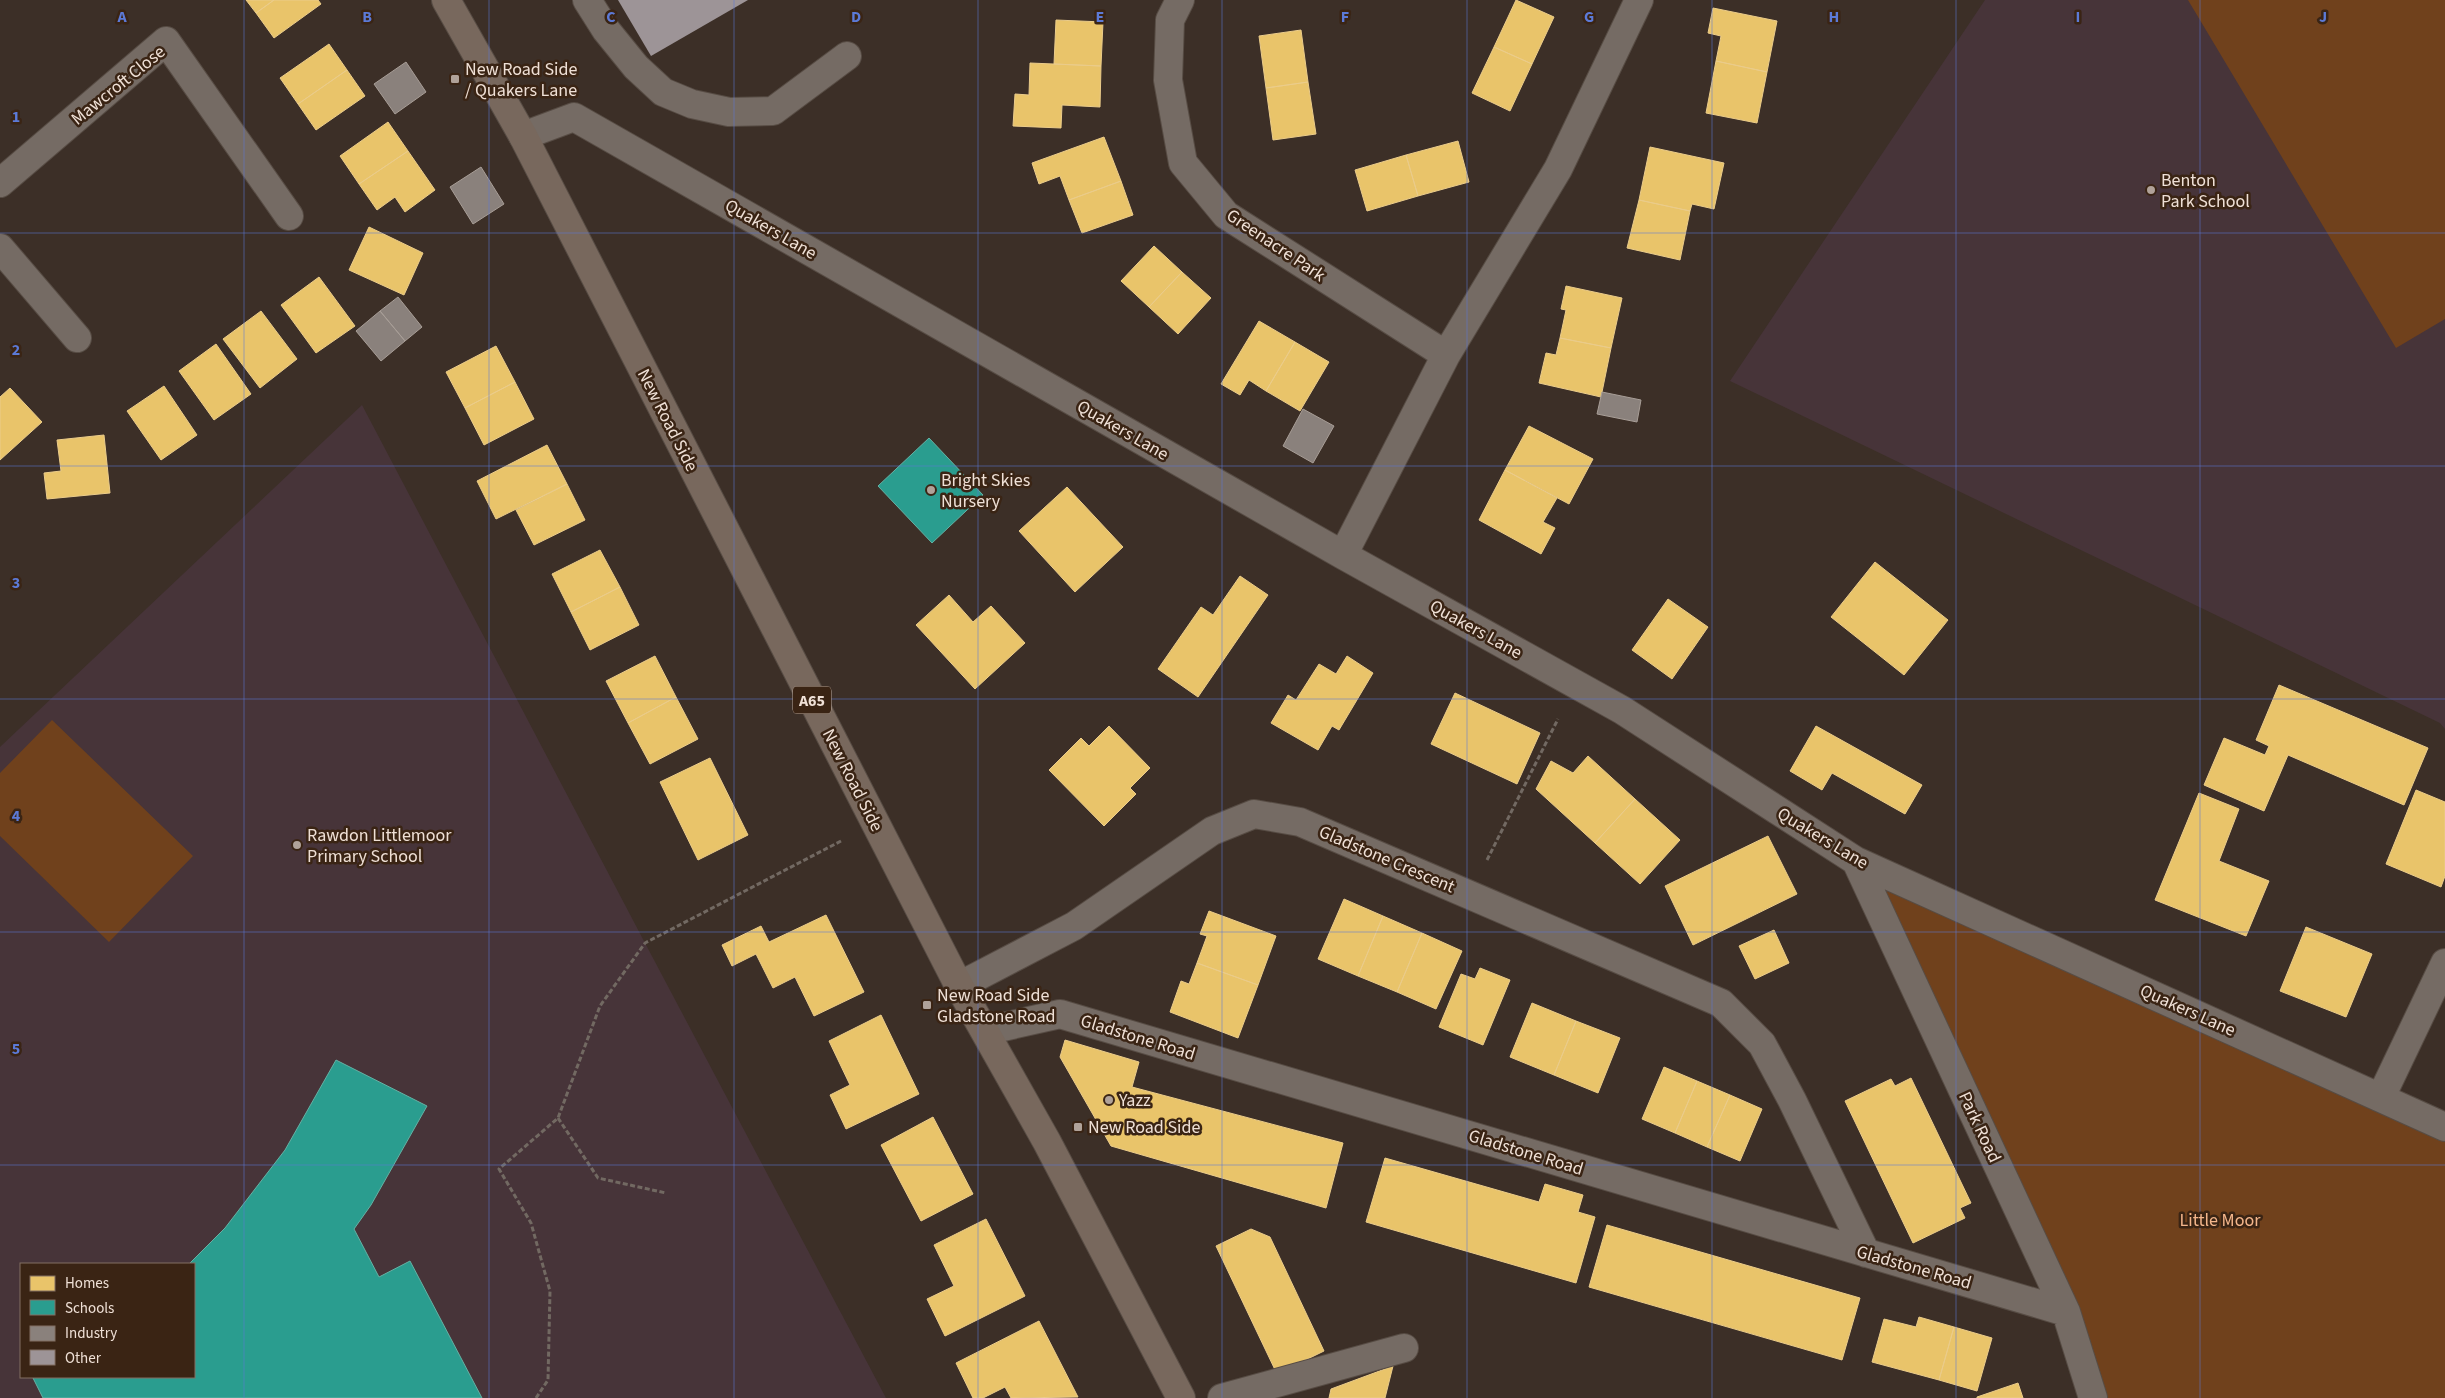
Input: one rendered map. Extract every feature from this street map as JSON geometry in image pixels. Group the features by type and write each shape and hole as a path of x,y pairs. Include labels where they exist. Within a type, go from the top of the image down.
{"main road":[{"name":"New Road Side","path":"446,0 523,136 959,986 1047,1142 1181,1398"}],"street":[{"path":"587,0 606,30 636,67 663,92 692,104 729,112 773,111 847,56"},
{"name":"Greenacre Park","path":"1180,0 1170,20 1168,80 1183,163 1226,215 1446,355"},
{"path":"1343,555 1446,355 1558,169 1639,0"},
{"name":"Mawcroft Close","path":"0,183 166,41 289,216"},
{"name":"Quakers Lane","path":"523,136 574,116 1343,555 1622,710 1856,860 2445,1127"},
{"path":"0,248 77,338"},
{"name":"Gladstone Crescent","path":"959,986 1074,926 1212,831 1254,814 1300,822 1721,1004 1762,1044 1792,1100 1866,1253"},
{"name":"Park Road","path":"1856,860 2066,1312 2093,1398"},
{"path":"2381,1097 2445,963"},
{"name":"Gladstone Road","path":"985,1031 1060,1014 2066,1312"},
{"path":"1222,1398 1404,1348"}],"path":[{"path":"1469,895 1576,685"},
{"path":"536,1398 548,1380 550,1291 531,1223 500,1169 558,1118 600,1006 645,943 875,823"},
{"path":"558,1118 598,1178 666,1193"}],"shaded area":[{"name":"Benton Park School","path":"1985,0 2445,0 2445,729 2440,723 1730,381"},
{"name":"Rawdon Littlemoor Primary School","path":"362,405 886,1398 0,1398 0,747"}],"green space":[{"path":"2188,0 2445,0 2445,319 2396,348"},
{"path":"52,720 193,856 109,942 0,836 0,773"},
{"name":"Little Moor","path":"1856,861 2445,1127 2445,1398 2093,1398"}],"building: Homes":[{"path":"246,0 274,0 256,13"},
{"path":"274,0 318,0 321,4 274,38 256,13"},
{"path":"1516,0 1554,17 1532,64 1494,47"},
{"path":"1713,8 1777,21 1767,72 1716,61 1721,36 1708,33"},
{"path":"1056,20 1103,22 1101,66 1054,64"},
{"path":"1301,30 1308,82 1266,88 1259,36"},
{"path":"329,44 347,70 298,104 280,78"},
{"path":"1494,47 1532,64 1510,111 1472,93"},
{"path":"1716,61 1767,72 1757,123 1706,113"},
{"path":"1030,63 1101,66 1100,107 1062,105 1061,128 1013,126 1015,94 1029,95"},
{"path":"347,70 365,96 316,130 298,104"},
{"path":"1308,82 1316,134 1273,140 1266,88"},
{"path":"388,122 408,151 359,184 340,156"},
{"path":"1104,137 1121,181 1069,200 1060,176 1039,184 1032,163"},
{"path":"1458,141 1469,182 1418,196 1406,155"},
{"path":"1650,147 1724,163 1714,209 1692,204 1690,211 1639,200"},
{"path":"408,151 435,190 405,212 395,197 377,210 359,184"},
{"path":"1406,155 1418,196 1367,211 1355,170"},
{"path":"1121,181 1133,215 1082,233 1069,200"},
{"path":"1639,200 1690,211 1680,260 1627,248"},
{"path":"369,227 423,253 404,295 349,270"},
{"path":"1154,246 1182,272 1149,307 1121,281"},
{"path":"1182,272 1211,298 1178,334 1149,307"},
{"path":"319,277 355,326 316,353 281,305"},
{"path":"1566,286 1622,298 1611,348 1560,338 1566,310 1561,309"},
{"path":"261,311 297,359 260,388 223,339"},
{"path":"1259,321 1295,342 1266,391 1249,380 1240,395 1221,384"},
{"path":"1560,338 1611,348 1601,397 1539,383 1546,353 1556,355"},
{"path":"1295,342 1329,362 1300,411 1266,391"},
{"path":"216,344 251,394 214,420 179,371"},
{"path":"496,346 515,382 465,408 446,372"},
{"path":"515,382 534,419 484,445 465,408"},
{"path":"164,386 197,435 161,460 127,411"},
{"path":"10,388 42,422 0,460 0,397"},
{"path":"1529,426 1593,459 1569,504 1505,470"},
{"path":"104,435 110,493 47,499 44,473 61,471 57,440"},
{"path":"547,445 567,484 496,519 477,481"},
{"path":"1505,470 1557,498 1543,522 1555,528 1541,554 1479,520"},
{"path":"567,484 585,520 534,545 516,510"},
{"path":"1067,487 1123,547 1075,592 1019,531"},
{"path":"600,550 620,587 571,612 552,574"},
{"path":"1875,562 1948,620 1904,675 1831,617"},
{"path":"1240,576 1268,595 1198,697 1158,669 1201,607 1213,615"},
{"path":"620,587 639,625 590,650 571,612"},
{"path":"949,595 973,622 991,606 1025,643 975,689 916,625"},
{"path":"1668,599 1708,627 1672,679 1632,650"},
{"path":"655,656 676,697 628,723 606,681"},
{"path":"1347,656 1373,673 1339,730 1332,726 1318,750 1271,723 1288,695 1296,700 1319,664 1336,674"},
{"path":"2279,685 2428,748 2404,805 2288,755 2264,811 2204,785 2224,738 2265,755 2269,746 2256,740"},
{"path":"1455,693 1540,733 1517,784 1431,744"},
{"path":"676,697 698,739 650,764 628,723"},
{"path":"1109,726 1150,768 1130,788 1136,794 1104,826 1049,770 1081,738 1089,746"},
{"path":"1816,726 1922,785 1905,814 1832,773 1822,790 1790,771"},
{"path":"1588,756 1635,799 1595,843 1536,789 1551,761 1573,773"},
{"path":"710,758 748,835 698,860 660,782"},
{"path":"2416,790 2445,802 2445,876 2441,887 2386,864"},
{"path":"2199,793 2239,809 2219,861 2269,881 2246,936 2155,900"},
{"path":"1635,799 1680,840 1640,884 1595,843"},
{"path":"1768,836 1797,894 1693,945 1665,886"},
{"path":"1344,899 1383,916 1358,976 1318,959"},
{"path":"1209,911 1276,936 1258,985 1197,963 1207,936 1200,934"},
{"path":"826,915 864,992 814,1016 795,977 773,988 756,954 732,966 722,945 761,926 769,942"},
{"path":"1383,916 1422,933 1397,992 1358,976"},
{"path":"2306,927 2372,954 2346,1017 2280,991"},
{"path":"1774,930 1789,963 1755,979 1739,946"},
{"path":"1422,933 1462,951 1436,1009 1397,992"},
{"path":"1197,963 1258,985 1238,1038 1170,1012 1181,981 1189,984"},
{"path":"1480,968 1510,980 1483,1045 1439,1027 1461,974 1475,979"},
{"path":"1532,1003 1576,1021 1554,1075 1510,1057"},
{"path":"881,1015 919,1094 846,1129 830,1095 850,1085 829,1041"},
{"path":"1576,1021 1620,1038 1598,1093 1554,1075"},
{"path":"1065,1040 1139,1062 1132,1087 1343,1143 1326,1208 1111,1146 1060,1057"},
{"path":"1664,1067 1697,1081 1675,1133 1642,1119"},
{"path":"1911,1078 1971,1203 1960,1208 1965,1218 1913,1243 1845,1101 1891,1079 1895,1086"},
{"path":"1697,1081 1730,1095 1707,1147 1675,1133"},
{"path":"1730,1095 1762,1109 1740,1161 1707,1147"},
{"path":"933,1117 973,1194 921,1221 881,1145"},
{"path":"1385,1158 1539,1202 1545,1184 1583,1195 1578,1212 1595,1217 1576,1283 1366,1222"},
{"path":"986,1219 1025,1296 945,1336 927,1299 954,1286 934,1245"},
{"path":"1607,1225 1860,1298 1842,1360 1589,1287"},
{"path":"1251,1229 1270,1237 1324,1351 1277,1374 1216,1246"},
{"path":"1919,1317 1954,1327 1939,1380 1872,1362 1884,1319 1916,1327"},
{"path":"1039,1321 1078,1397 1011,1398 1005,1387 983,1398 973,1398 956,1363"},
{"path":"1954,1327 1992,1338 1977,1391 1939,1380"},
{"path":"1393,1366 1385,1398 1329,1398 1331,1389"},
{"path":"2018,1383 2023,1398 1977,1398 1977,1397"}],"building: Schools":[{"name":"Bright Skies Nursery","path":"929,438 983,495 932,543 878,486"},
{"path":"336,1060 427,1106 371,1205 354,1229 379,1277 410,1261 482,1398 43,1398 33,1378 195,1378 195,1263 190,1263 225,1228 285,1150"}],"building: Industry":[{"path":"406,62 426,92 395,114 374,84"},
{"path":"481,167 504,204 473,224 450,187"},
{"path":"398,297 422,327 405,341 380,311"},
{"path":"380,311 405,341 381,361 356,331"},
{"path":"1602,392 1641,400 1637,422 1597,414"},
{"path":"1303,409 1334,426 1313,463 1283,446"}],"building: Other":[{"path":"618,0 748,0 651,56"}],"place":[{"name":"New Road Side / Quakers Lane","path":"455,79"},
{"name":"Benton Park School","path":"2151,190"},
{"name":"Bright Skies Nursery","path":"931,490"},
{"name":"Rawdon Littlemoor Primary School","path":"297,845"},
{"name":"New Road Side Gladstone Road","path":"927,1005"},
{"name":"Yazz","path":"1109,1100"},
{"name":"New Road Side","path":"1078,1127"}]}
